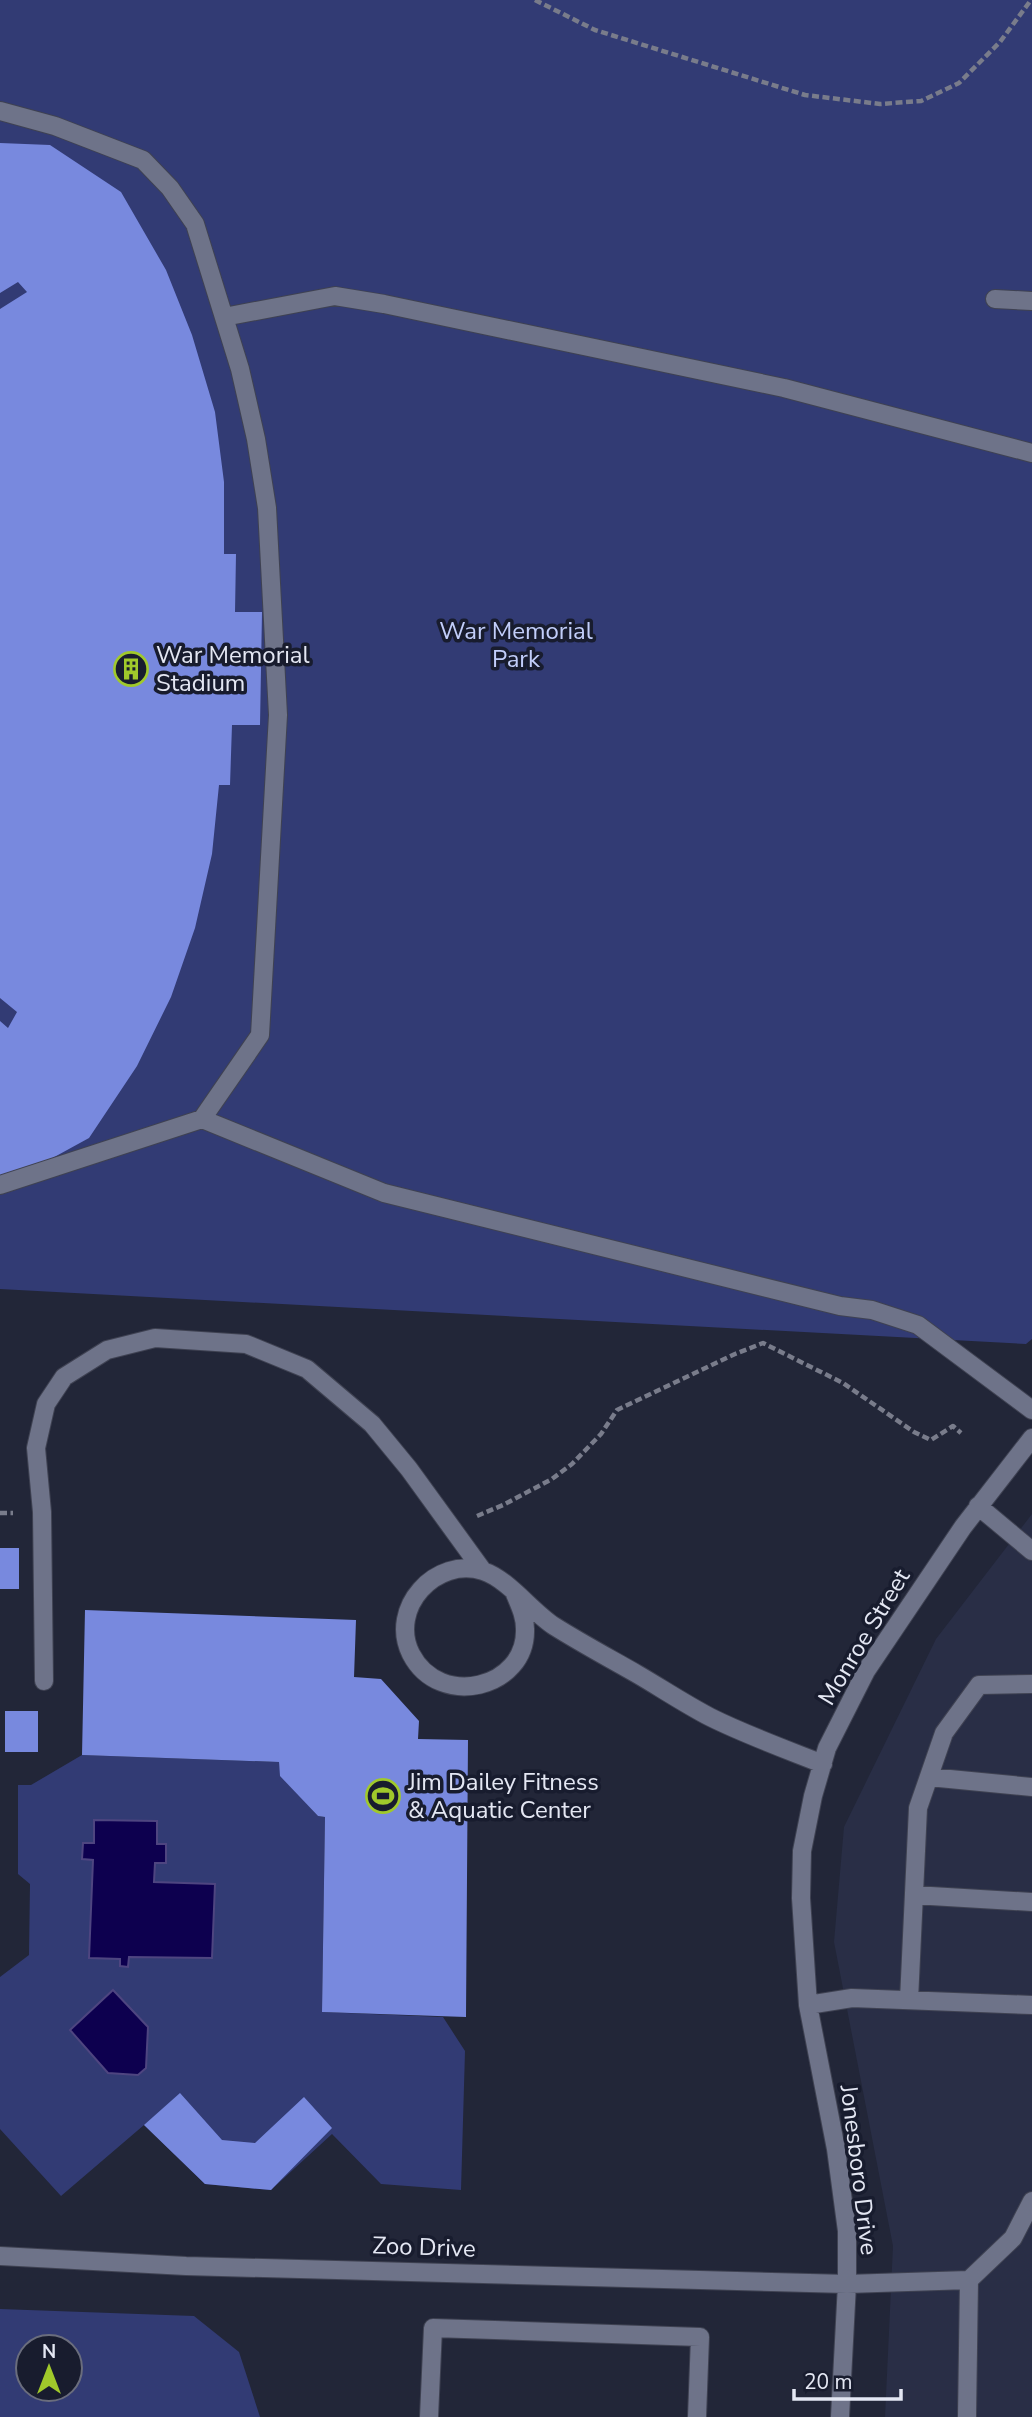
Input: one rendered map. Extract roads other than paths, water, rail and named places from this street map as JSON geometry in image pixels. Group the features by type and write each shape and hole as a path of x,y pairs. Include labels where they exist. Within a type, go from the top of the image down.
{"street":[{"path":"0,111 55,126 143,160 170,188 195,224 240,369 256,439 267,508 278,715 260,1035 202,1119 0,1185"},
{"path":"224,317 335,296 384,303 784,388 1032,453"},
{"path":"995,299 1032,301"},
{"path":"202,1119 384,1193 840,1306 872,1310 918,1325 1032,1410"},
{"path":"44,1681 42,1512 36,1448 46,1404 64,1377 107,1350 155,1338 246,1344 307,1369 372,1424 409,1469 483,1571"},
{"name":"Monroe Street","path":"818,2055 808,2005 801,1898 803,1851 813,1796 827,1748 866,1671 978,1506 1032,1438"},
{"path":"978,1506 1032,1551"},
{"path":"515,1594 523,1612 526,1632 521,1651 510,1668 494,1680 475,1687 455,1687 437,1680 421,1668 411,1652 406,1633 407,1614 415,1597 427,1582 444,1572 464,1569 483,1571 501,1580 552,1625 710,1717 823,1764"},
{"path":"909,2000 918,1808 944,1733 979,1685 1032,1684"},
{"path":"929,1777 1032,1787"},
{"path":"914,1895 1032,1902"},
{"path":"808,2005 852,1998 1032,2005"},
{"name":"Jonesboro Drive","path":"818,2055 836,2149 845,2217 847,2284 840,2417"},
{"path":"967,2417 970,2280 1013,2238 1032,2201"},
{"name":"Zoo Drive","path":"0,2256 186,2266 847,2284 970,2280"},
{"path":"429,2417 433,2328 700,2337 697,2417"}],"place":[{"name":"War Memorial Stadium","path":"131,669"},
{"name":"Jim Dailey Fitness & Aquatic Center","path":"383,1796"}],"park label":[{"name":"War Memorial Park","path":"516,645"}]}
